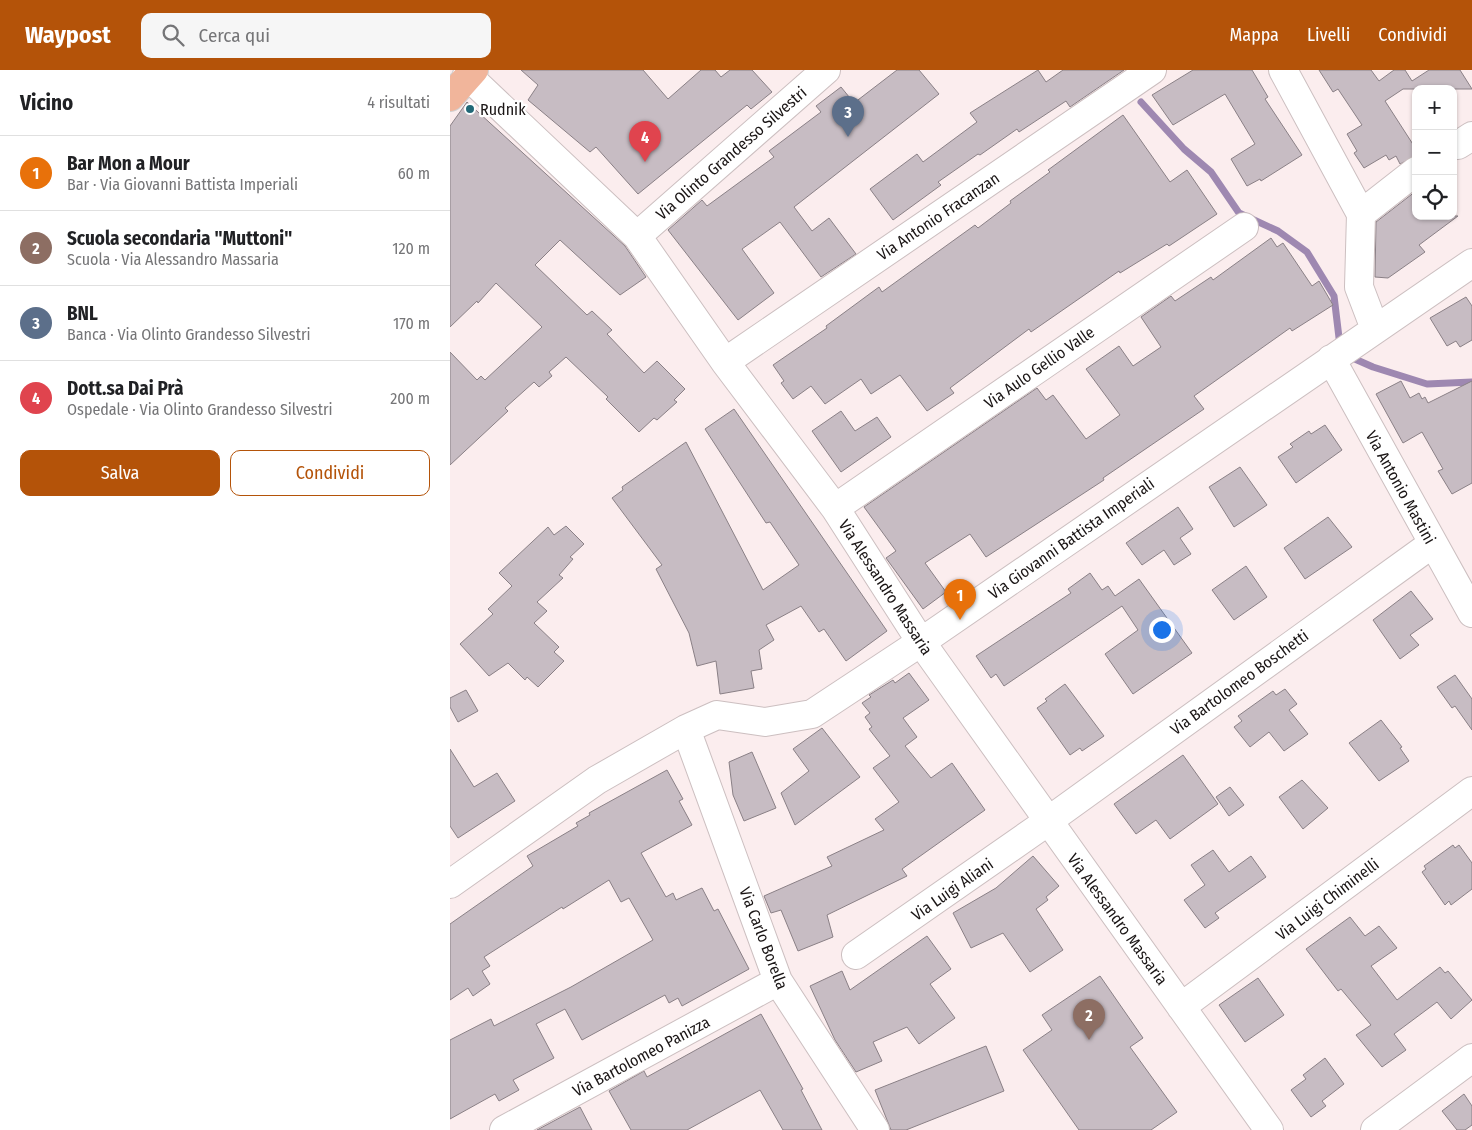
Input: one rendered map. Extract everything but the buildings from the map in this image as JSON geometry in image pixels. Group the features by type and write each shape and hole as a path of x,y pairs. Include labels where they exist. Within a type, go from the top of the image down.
{"main road":[{"path":"450,97 470,73"}],"street":[{"name":"Via Olinto Grandesso Silvestri","path":"637,236 826,70"},
{"name":"Via Antonio Fracanzan","path":"725,362 1152,70"},
{"path":"1283,70 1361,214 1359,287 1375,329"},
{"name":"Via Alessandro Massaria","path":"470,73 637,236 725,362 835,508 921,642 1047,822 1269,1130"},
{"path":"1361,214 1412,174"},
{"name":"Via Aulo Gellio Valle","path":"835,508 1244,227"},
{"name":"Via Giovanni Battista Imperiali","path":"450,884 597,780 686,729 717,715 765,722 812,714 921,642 1472,263"},
{"name":"Via Antonio Mastini","path":"1331,359 1472,613"},
{"name":"Via Bartolomeo Boschetti","path":"1047,822 1432,544"},
{"name":"Via Carlo Borella","path":"686,729 778,981 875,1130"},
{"name":"Via Luigi Chiminelli","path":"1181,1007 1472,791"},
{"name":"Via Luigi Aliani","path":"856,955 1047,822"},
{"name":"Via Bartolomeo Panizza","path":"504,1130 778,981"},
{"path":"1376,1130 1472,1058"}],"waterway":[{"path":"1141,102 1184,149 1211,172 1239,213 1278,231 1307,252 1334,296 1340,346"},
{"path":"1348,356 1373,367 1427,384 1472,382"}],"place":[{"name":"Rudnik","path":"470,109"},
{"name":"BNL","path":"848,137"},
{"name":"Dott.sa Dai Prà","path":"645,162"},
{"name":"Bar Mon a Mour","path":"960,620"},
{"name":"Scuola secondaria \"Muttoni\"","path":"1089,1040"}]}
